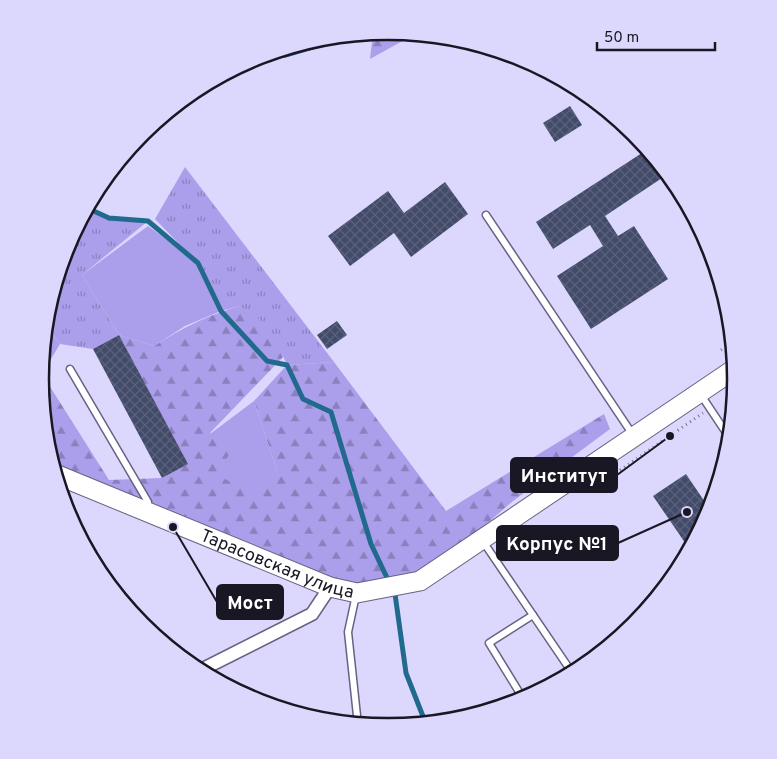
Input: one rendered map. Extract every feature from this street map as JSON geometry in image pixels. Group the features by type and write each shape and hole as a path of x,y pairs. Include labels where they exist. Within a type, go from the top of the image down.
{"main road":[{"path":"482,539 728,373"},
{"name":"Тарасовская улица","path":"64,478 330,587 357,593 420,581 482,539"}],"street":[{"path":"207,667 312,614 330,587"}],"lane":[{"path":"486,215 634,436"},
{"path":"70,369 148,502 145,511"},
{"path":"699,392 724,429"},
{"path":"482,539 569,667"},
{"path":"357,593 348,632 357,717"},
{"path":"519,692 488,643 533,615"}],"path":[{"path":"721,350 726,346"},
{"path":"616,473 710,408"}],"green space":[{"path":"372,41 403,41 370,59"},
{"path":"185,167 334,362 287,365 283,356 240,306 221,311 198,263 155,219"},
{"path":"93,211 109,218 148,221 82,275 119,335 93,349 60,344 52,334 61,292 75,250"},
{"path":"148,226 198,263 221,311 185,326 154,346 119,335 82,275"},
{"path":"240,306 260,320 283,357 210,433 277,471 254,401 287,365 334,362 446,511 604,414 610,429 513,501 420,581 357,593 64,477 52,424 49,385 109,480 162,478 187,464 119,335 154,346 175,333"},
{"path":"52,334 60,344 50,361"},
{"path":"254,401 277,471 250,494 217,474 233,448 210,434"}],"water":[{"path":"313,49 286,57 282,57"}],"building":[{"path":"570,106 582,125 555,142 543,123"},
{"path":"642,153 662,178 605,216 618,236 634,226 668,279 591,329 557,276 603,246 590,225 553,249 536,222"},
{"path":"445,182 468,214 411,257 394,233 350,266 328,236 388,191 404,213"},
{"path":"337,321 347,335 327,349 317,335"},
{"path":"119,335 188,464 162,478 93,349"},
{"path":"686,474 705,502 686,544 653,496"}],"waterway":[{"path":"93,211 109,218 148,221 198,263 221,311 267,361 287,365 303,399 331,412 371,544 389,582"},
{"path":"393,590 406,673 423,717"}],"place":[{"name":"Институт","path":"670,436"},
{"name":"Корпус №1","path":"687,512"},
{"name":"Мост","path":"173,527"}]}
